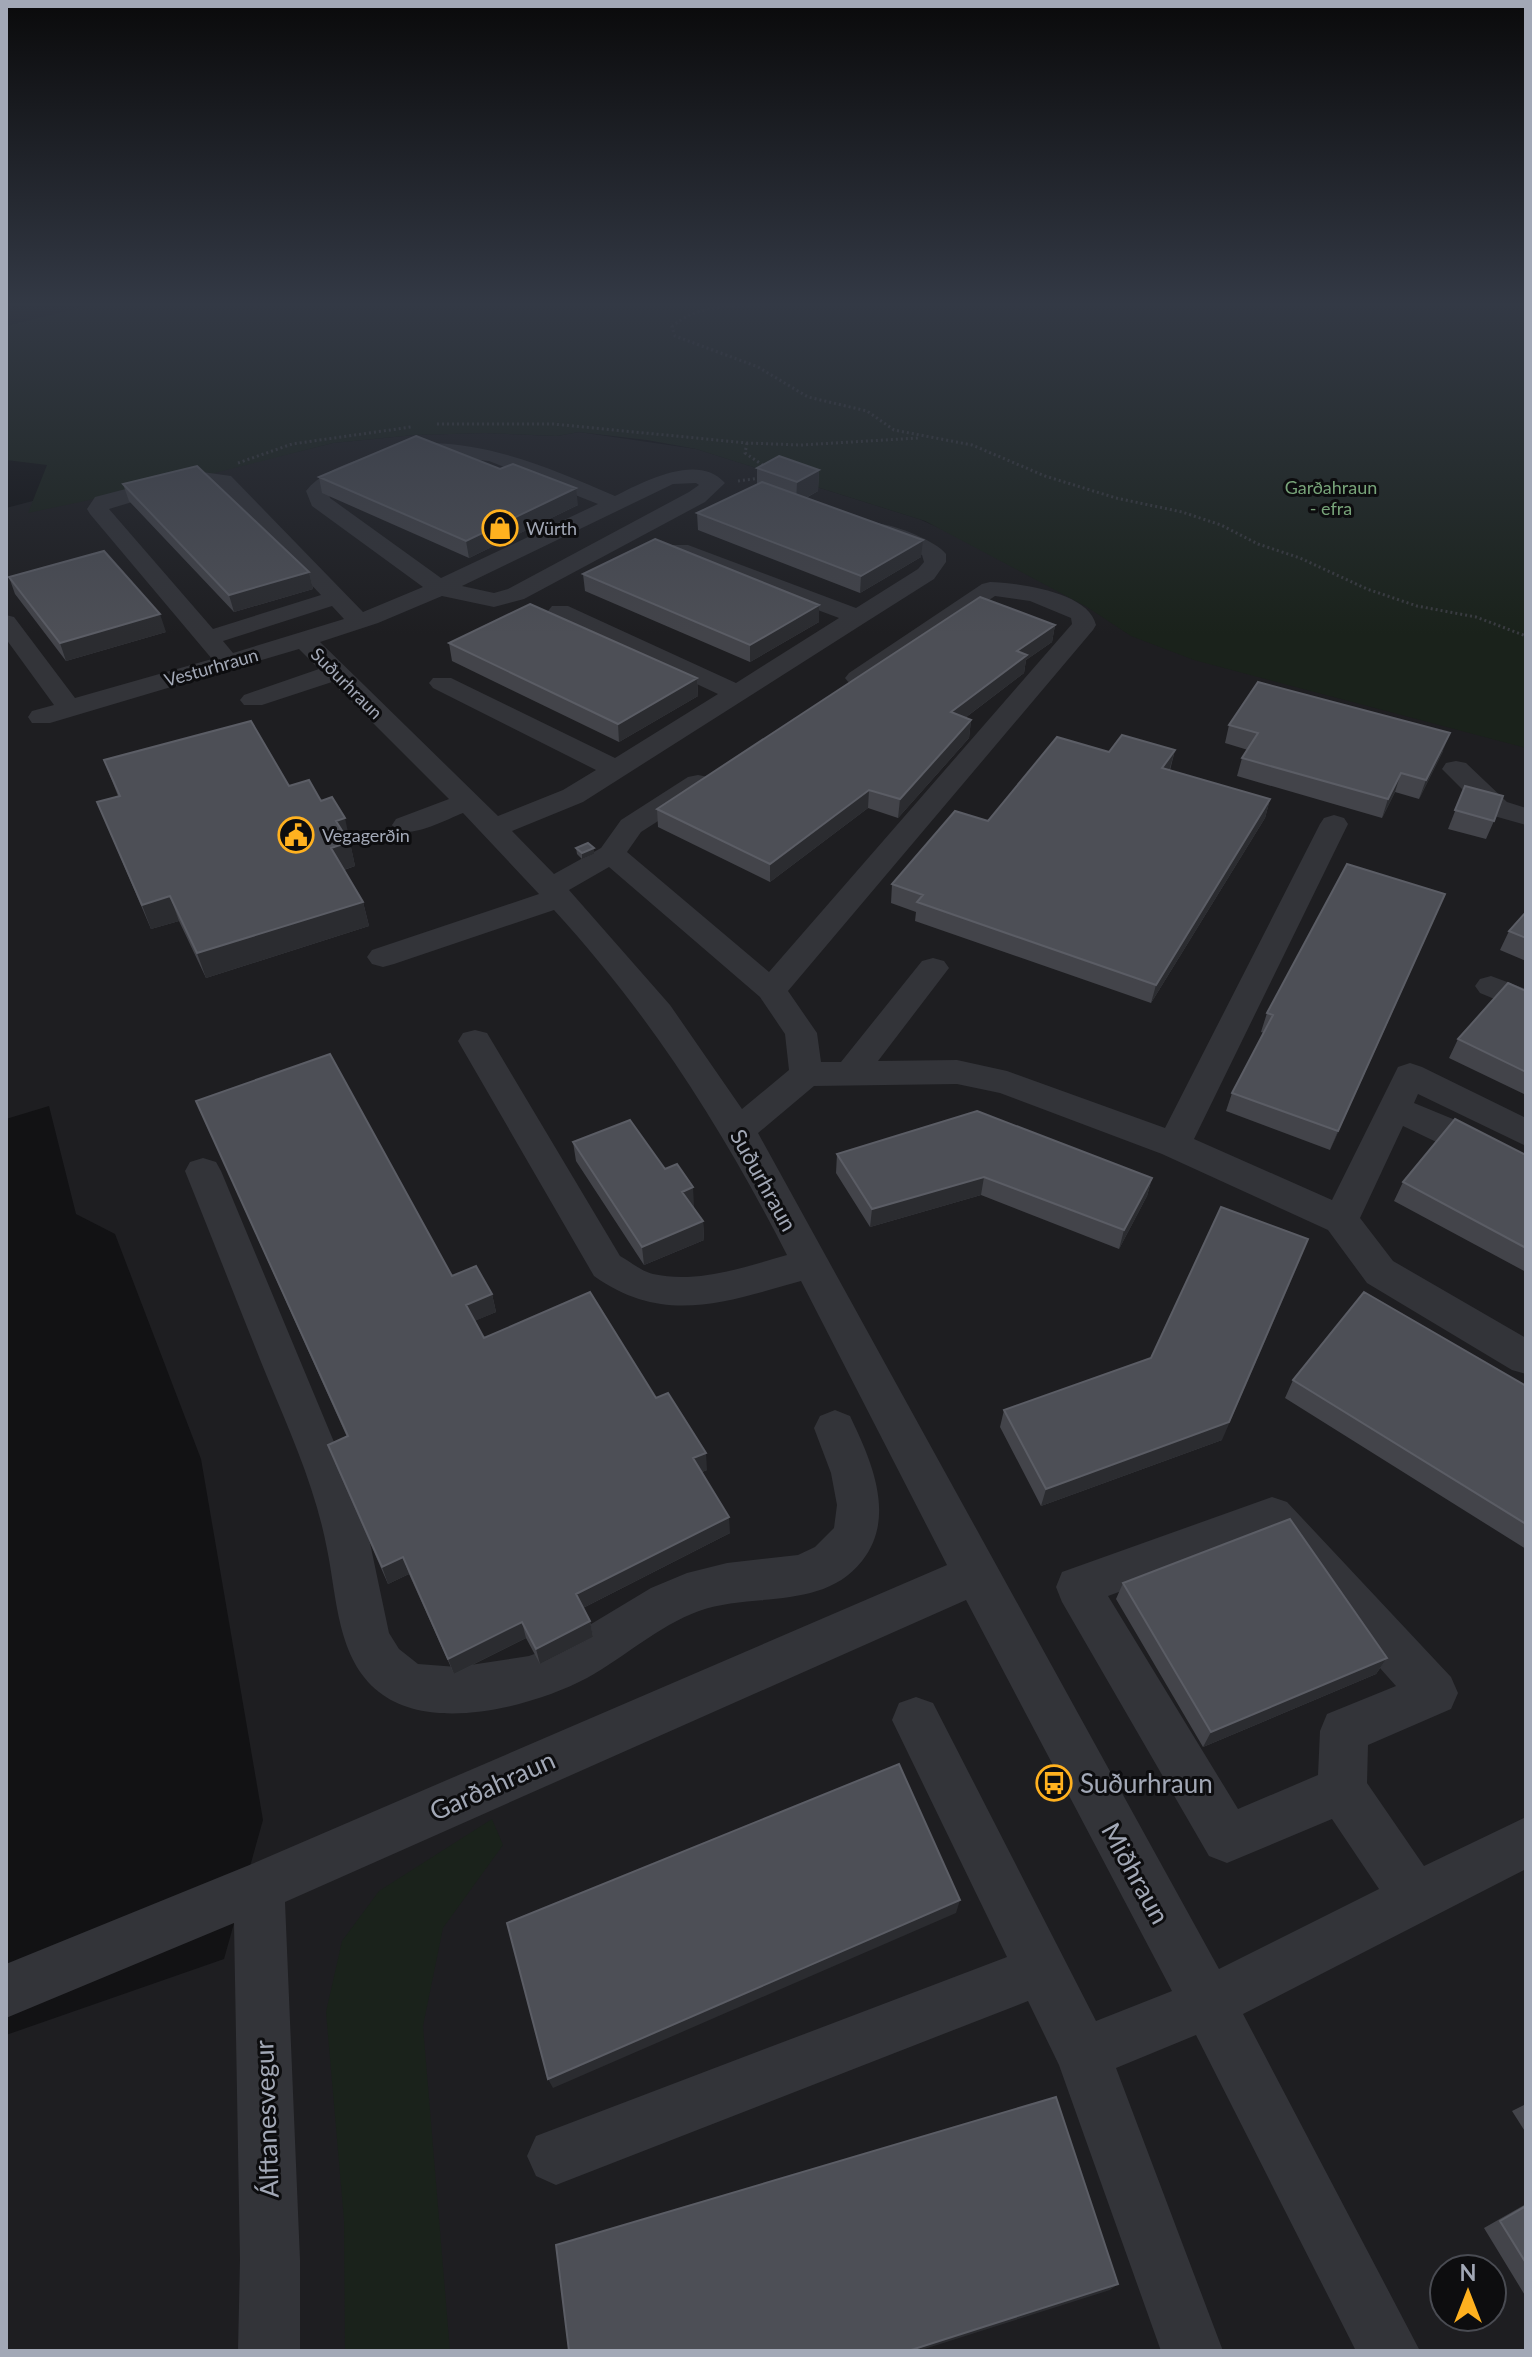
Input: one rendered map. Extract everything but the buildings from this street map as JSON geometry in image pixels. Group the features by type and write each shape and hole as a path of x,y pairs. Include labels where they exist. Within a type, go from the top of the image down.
{"street":[{"path":"614,503 489,452 451,448 416,450 382,458 327,482 317,491 320,501 439,588 494,600 516,594 697,497 714,483"},
{"name":"Vesturhraun","path":"41,717 304,640 369,617 439,588 679,475 714,483"},
{"path":"228,662 98,509 98,505 111,498 207,476 224,480 337,597 369,617"},
{"path":"492,829 573,796 926,574 935,562 935,554 916,542 857,521"},
{"path":"671,547 858,617"},
{"path":"771,990 1084,625 1082,615 1065,604 1037,595 1011,589 990,589 831,696"},
{"path":"208,638 337,597"},
{"path":"560,611 737,693"},
{"path":"6,622 69,708"},
{"name":"Suðurhraun","path":"304,640 554,893 657,1012 693,1059 738,1131 975,1574"},
{"path":"253,700 336,672"},
{"path":"442,683 616,769"},
{"path":"383,957 554,893 611,854 631,826 724,766"},
{"path":"1456,769 1497,808 1526,817"},
{"path":"406,825 465,802"},
{"path":"1174,1145 1334,824"},
{"path":"611,854 771,990 801,1033 806,1074"},
{"path":"851,1073 933,968"},
{"path":"1491,986 1526,1001"},
{"path":"475,1041 607,1266 619,1277 650,1291 684,1293 809,1264"},
{"path":"738,1131 806,1074 957,1072 987,1078 1174,1145 1341,1220 1380,1272 1526,1358"},
{"path":"1341,1220 1410,1075 1526,1133"},
{"path":"1394,1109 1453,1133 1526,1172"},
{"path":"203,1171 332,1487 349,1546 370,1644 394,1676 416,1687 450,1691 492,1687 549,1672 635,1622 708,1587 802,1577 826,1565 847,1547 858,1524 852,1474 835,1428"},
{"path":"1342,1790 1227,1838 1078,1587 1272,1516 1434,1693 1344,1731 1342,1790 1415,1898"},
{"name":"Garðahraun","path":"6,1991 259,1887 975,1574"},
{"name":"Miðhraun","path":"975,1574 1208,2003 1389,2351"},
{"path":"916,1720 1083,2054 1192,2351"},
{"path":"1083,2054 1208,2003 1526,1842"},
{"name":"Álftanesvegur","path":"259,1887 270,2260 269,2351"},
{"path":"556,2156 1041,1970"}],"path":[{"path":"871,414 894,430 972,445 1045,476 1221,525 1258,544 1300,558 1367,589 1417,606 1476,617 1526,636"},
{"path":"436,424 553,424 747,443 801,445 923,438"},
{"path":"207,476 292,444 422,426"},
{"path":"714,483 759,479 768,468 745,453 747,443"}],"shaded area":[{"path":"579,432 696,449 919,519 1108,602 1526,736 1526,2351 6,2351 6,2035 224,1959 263,1820 201,1459 115,1234 76,1214 49,1106 6,1119 6,508 151,470 284,455 333,443 414,435 485,433 557,436"}],"green space":[{"name":"Garðahraun - efra","path":"6,414 1526,414 1526,748 1194,660 1131,636 1087,607 925,521 696,449 579,432 557,436 485,433 414,435 333,443 207,475 28,513 47,465 6,460"},
{"path":"492,1819 503,1845 443,1928 423,2026 450,2351 345,2351 344,2220 326,2012 342,1941 379,1891"}],"place":[{"name":"Würth","path":"500,528"},
{"name":"Vegagerðin","path":"296,835"},
{"name":"Suðurhraun","path":"1054,1783"}]}
